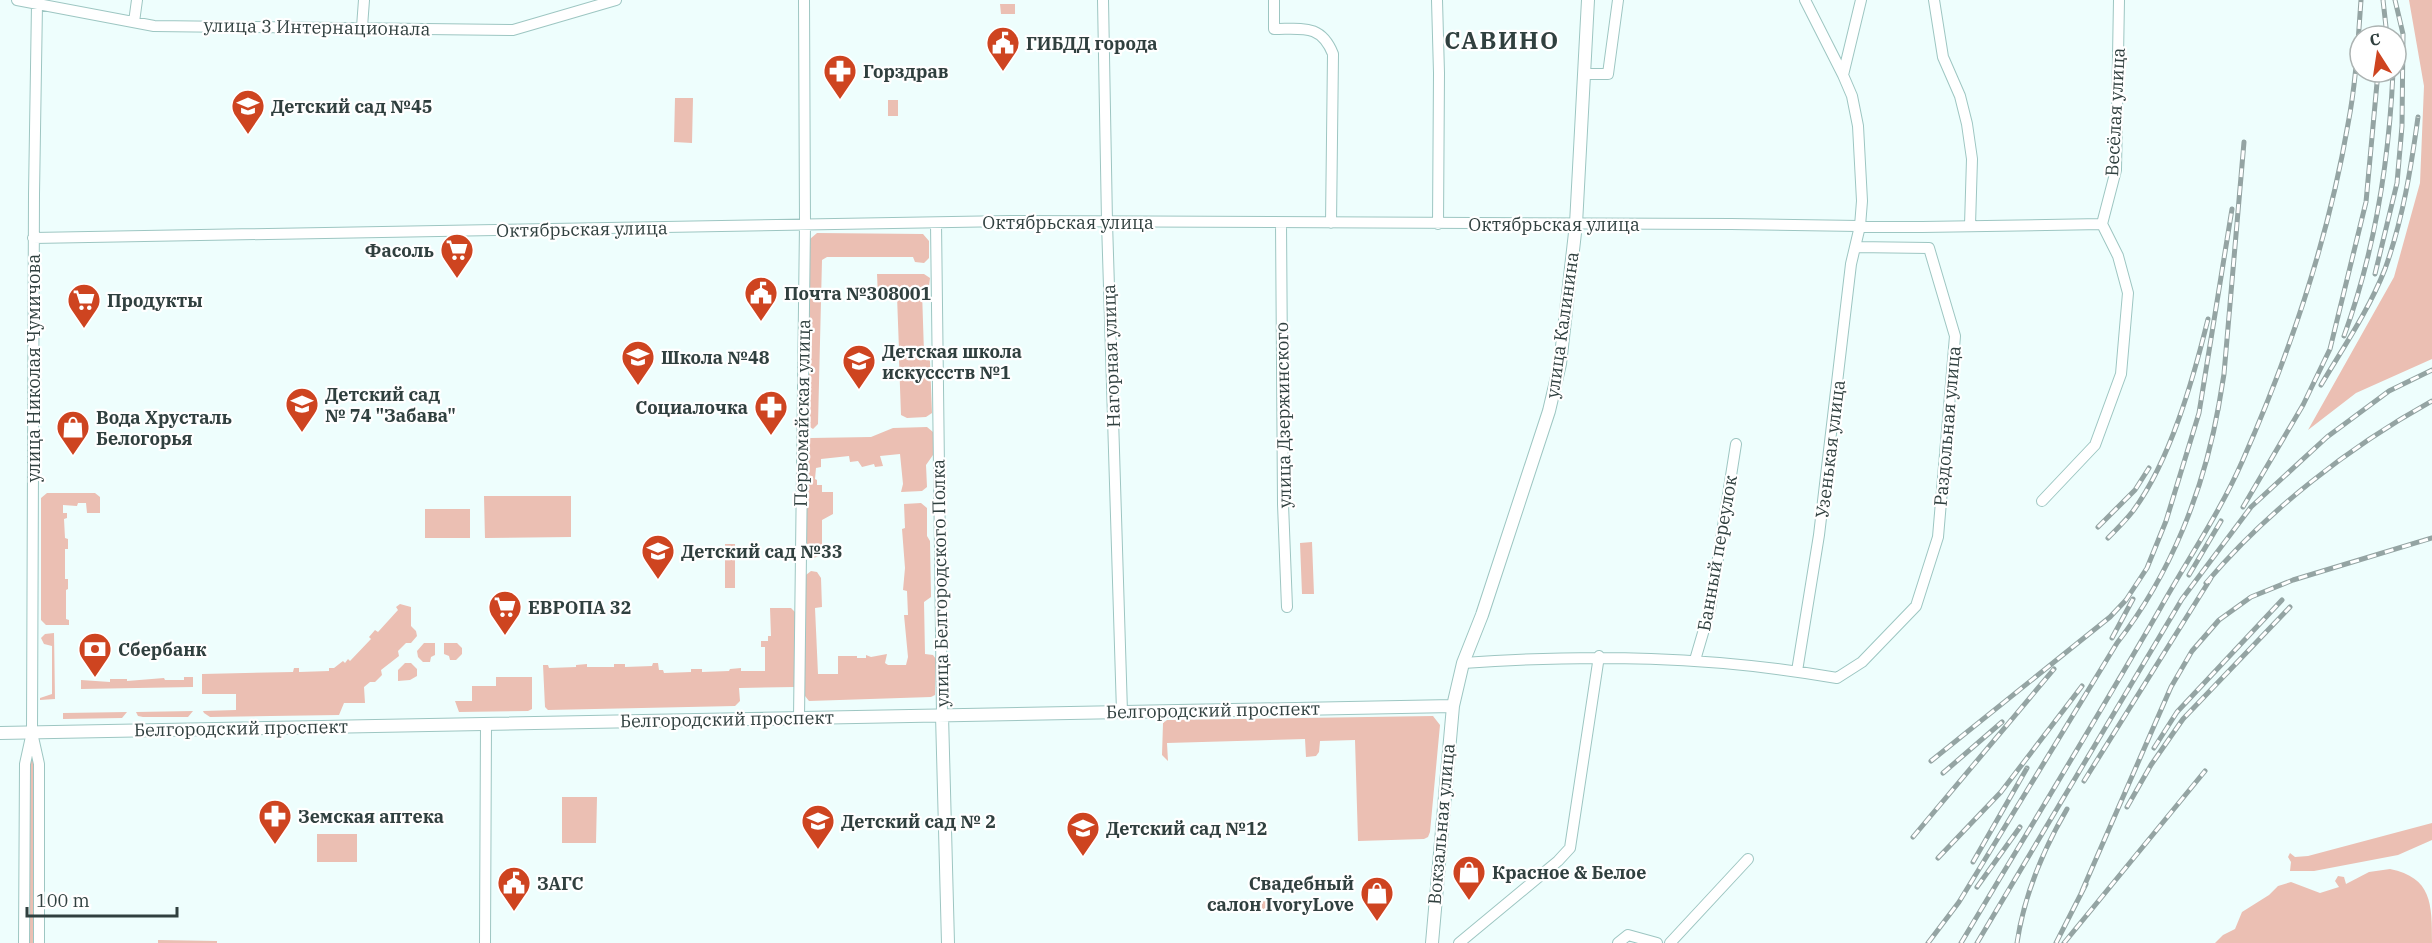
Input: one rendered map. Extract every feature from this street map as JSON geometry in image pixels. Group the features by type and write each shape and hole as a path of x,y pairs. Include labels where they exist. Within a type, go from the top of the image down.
{"main road":[{"name":"улица Калинина","path":"1453,706 1463,663 1482,615 1549,411 1560,364 1576,224 1588,0"},
{"name":"Белгородский проспект","path":"0,733 1453,706"},
{"name":"Вокзальная улица","path":"1432,943 1453,706"},
{"name":"улица Белгородского Полка","path":"942,716 948,943"}],"street":[{"name":"улица 3 Интернационала","path":"16,0 154,26 513,30 616,0"},
{"path":"134,22 137,0"},
{"path":"362,27 364,0"},
{"name":"Первомайская улица","path":"799,718 805,224 804,0"},
{"name":"Нагорная улица","path":"1103,0 1107,222 1122,712"},
{"path":"1274,0 1275,29 1316,30 1328,40 1333,54 1331,223"},
{"path":"1437,0 1438,224"},
{"path":"1584,74 1608,74 1612,60 1618,0"},
{"name":"Узенькая улица","path":"1797,671 1819,535 1862,201 1858,126 1852,96 1805,0"},
{"path":"1843,75 1861,0"},
{"path":"1935,0 1943,57 1960,96 1967,124 1972,159 1970,225"},
{"name":"Весёлая улица","path":"2102,224 2116,170 2119,0"},
{"name":"улица Николая Чумичова","path":"37,4 33,238 32,732 39,764 39,943"},
{"name":"Октябрьская улица","path":"33,238 936,223 1860,226 2102,224"},
{"name":"улица Белгородского Полка","path":"936,223 942,716"},
{"name":"улица Дзержинского","path":"1281,223 1283,504 1287,607"},
{"path":"2042,501 2095,445 2121,374 2128,293 2118,256 2102,224"},
{"name":"Раздольная улица","path":"1797,671 1837,678 1862,662 1916,606 1938,537 1955,336 1929,248 1855,247"},
{"name":"Банный переулок","path":"1695,660 1710,609 1736,444"},
{"path":"1463,663 1544,657 1599,656 1695,660 1797,671"},
{"path":"1459,943 1558,861 1570,848 1599,656"},
{"path":"485,943 486,724"},
{"name":"улица Николая Чумичова","path":"24,943 24,764 32,732"},
{"path":"1670,943 1748,859"},
{"path":"1618,943 1628,935 1657,943"}],"shaded area":[{"path":"2409,0 2432,0 2432,359 2356,393 2308,430 2394,277 2420,183 2424,86"},
{"path":"1000,4 1015,4 1015,14 1001,14"},
{"path":"675,98 693,98 692,143 674,142"},
{"path":"888,100 898,100 898,116 888,116"},
{"path":"817,233 923,234 929,241 929,258 924,263 915,262 913,257 827,257 822,260 818,424 813,429 807,425 810,239"},
{"path":"877,274 924,274 930,278 929,286 922,291 924,353 930,361 932,413 926,417 907,418 901,415 899,360 903,360 903,350 899,350 897,296 902,296 902,291 883,291 883,296 878,297"},
{"path":"927,427 933,432 933,455 926,465 927,487 922,491 901,492 903,484 900,454 880,456 883,466 875,467 874,464 862,467 858,461 850,462 849,456 821,459 821,467 816,468 815,479 817,485 822,485 822,492 833,492 833,514 822,520 820,555 814,558 806,553 808,440 811,438 871,437 893,428"},
{"path":"47,493 95,493 100,497 100,513 87,513 86,503 78,503 77,506 63,505 63,513 67,513 67,518 64,519 65,538 68,539 68,549 65,549 65,579 68,579 66,619 69,620 69,625 46,625 41,620 41,498"},
{"path":"484,496 571,496 571,537 485,538"},
{"path":"921,503 927,508 931,597 924,602 925,654 933,655 936,659 935,695 931,697 809,701 805,696 804,580 811,571 817,572 821,578 822,607 815,608 818,674 838,674 838,656 866,658 866,655 871,657 887,654 885,663 888,665 906,665 908,657 904,615 908,615 907,591 903,590 904,504"},
{"path":"425,509 470,509 470,538 425,538"},
{"path":"1312,542 1314,594 1302,594 1300,543"},
{"path":"725,544 735,544 735,588 725,588"},
{"path":"400,604 411,607 411,626 417,636 398,651 399,656 381,670 382,675 375,682 370,682 364,687 365,703 344,703 339,715 210,717 204,713 203,711 236,710 236,694 202,694 202,674 293,672 294,668 299,668 299,672 329,671 329,668 334,668 343,661 345,663 348,659 350,661 371,639 369,637 375,630 378,632 398,610 396,607"},
{"path":"770,608 791,608 796,613 795,687 739,688 740,701 735,706 548,710 545,707 543,665 548,665 549,668 576,667 576,665 587,664 587,667 614,667 614,664 625,664 625,667 652,666 653,663 658,663 659,670 663,670 664,673 691,672 691,669 702,669 702,672 741,668 741,671 765,671 765,647 761,647 761,641 768,641 768,636 771,636"},
{"path":"54,633 55,699 40,700 52,694 52,646 44,644 41,638 45,634"},
{"path":"424,643 435,643 435,655 431,657 430,662 423,662 418,657 417,651"},
{"path":"444,643 457,643 462,648 462,654 456,660 450,660 449,656 444,654"},
{"path":"405,663 411,663 417,669 417,676 410,680 398,681 398,670"},
{"path":"184,677 193,677 193,687 81,689 81,680 110,682 110,679 127,679 127,681 164,678 165,680 184,680"},
{"path":"496,677 532,677 532,709 528,711 459,712 455,701 472,701 472,686 496,686"},
{"path":"193,711 188,717 143,717 138,716 136,712"},
{"path":"127,712 122,718 63,719 63,713"},
{"path":"1433,716 1440,725 1430,832 1424,839 1358,841 1355,740 1320,741 1319,752 1316,756 1306,757 1305,739 1167,743 1168,761 1162,755 1163,723 1167,720"},
{"path":"30,759 34,759 36,943 27,943"},
{"path":"562,797 597,797 596,843 562,843"},
{"path":"2432,823 2432,840 2398,855 2314,871 2290,871 2291,862 2288,857 2290,853 2295,857 2308,856"},
{"path":"317,834 357,834 357,862 317,862"},
{"path":"2390,869 2414,879 2427,894 2430,904 2432,943 2215,943 2223,935 2235,929 2242,912 2269,895 2278,886 2291,882 2320,893 2339,887 2335,881 2338,876 2344,877 2346,884 2369,872"},
{"path":"1271,901 1272,909 1249,909 1247,905 1250,902"},
{"path":"158,940 217,941 217,943 158,943"}],"railway":[{"path":"1961,943 2214,517 2260,421 2306,296 2330,211 2351,109 2361,0"},
{"path":"2383,0 2386,24"},
{"path":"2375,274 2397,183 2402,126 2403,34 2395,0"},
{"path":"2243,507 2303,405 2330,349 2366,202 2377,84"},
{"path":"2344,336 2364,271 2379,206 2392,84"},
{"path":"2321,385 2364,314 2385,269 2402,212 2418,117"},
{"path":"2218,410 2224,374 2244,142"},
{"path":"1931,761 2110,617 2126,600 2147,568 2166,521 2199,413 2232,209"},
{"path":"2108,538 2133,511 2146,491 2169,444 2195,368 2208,319"},
{"path":"1977,943 2182,599 2251,507 2327,437 2389,391 2432,370"},
{"path":"2206,583 2256,530 2311,482 2370,439 2432,401"},
{"path":"1928,943 1959,902 2117,643 2154,589 2183,530 2194,499 2213,436 2219,404"},
{"path":"2098,527 2135,490 2149,468"},
{"path":"2189,575 2221,521"},
{"path":"2082,891 2171,687 2192,651 2219,620 2251,597 2293,580 2432,538"},
{"path":"2084,781 2211,578"},
{"path":"2112,638 2133,599"},
{"path":"2154,748 2177,712 2282,600"},
{"path":"2127,807 2151,765 2183,719 2290,607"},
{"path":"1913,837 2054,669"},
{"path":"1938,858 2001,792 2082,686"},
{"path":"1943,773 2002,722"},
{"path":"1973,862 2027,768"},
{"path":"2064,943 2205,771"},
{"path":"2017,943 2024,908 2036,874 2067,809"},
{"path":"1977,887 2020,827"},
{"path":"2056,943 2086,884"}],"place":[{"name":"ГИБДД города","path":"1003,72"},
{"name":"Горздрав","path":"840,100"},
{"name":"Детский сад №45","path":"248,135"},
{"name":"Фасоль","path":"457,279"},
{"name":"Почта №308001","path":"761,322"},
{"name":"Продукты","path":"84,329"},
{"name":"Школа №48","path":"638,386"},
{"name":"Детская школа искуссств №1","path":"859,390"},
{"name":"Детский сад № 74 \"Забава\"","path":"302,433"},
{"name":"Социалочка","path":"771,436"},
{"name":"Вода Хрусталь Белогорья","path":"73,456"},
{"name":"Детский сад №33","path":"658,580"},
{"name":"ЕВРОПА 32","path":"505,636"},
{"name":"Сбербанк","path":"95,678"},
{"name":"Земская аптека","path":"275,845"},
{"name":"Детский сад № 2","path":"818,850"},
{"name":"Детский сад №12","path":"1083,857"},
{"name":"Красное & Белое","path":"1469,901"},
{"name":"ЗАГС","path":"514,912"},
{"name":"Свадебный салон IvoryLove","path":"1377,922"}],"district":[{"name":"САВИНО","path":"1502,40"}]}
